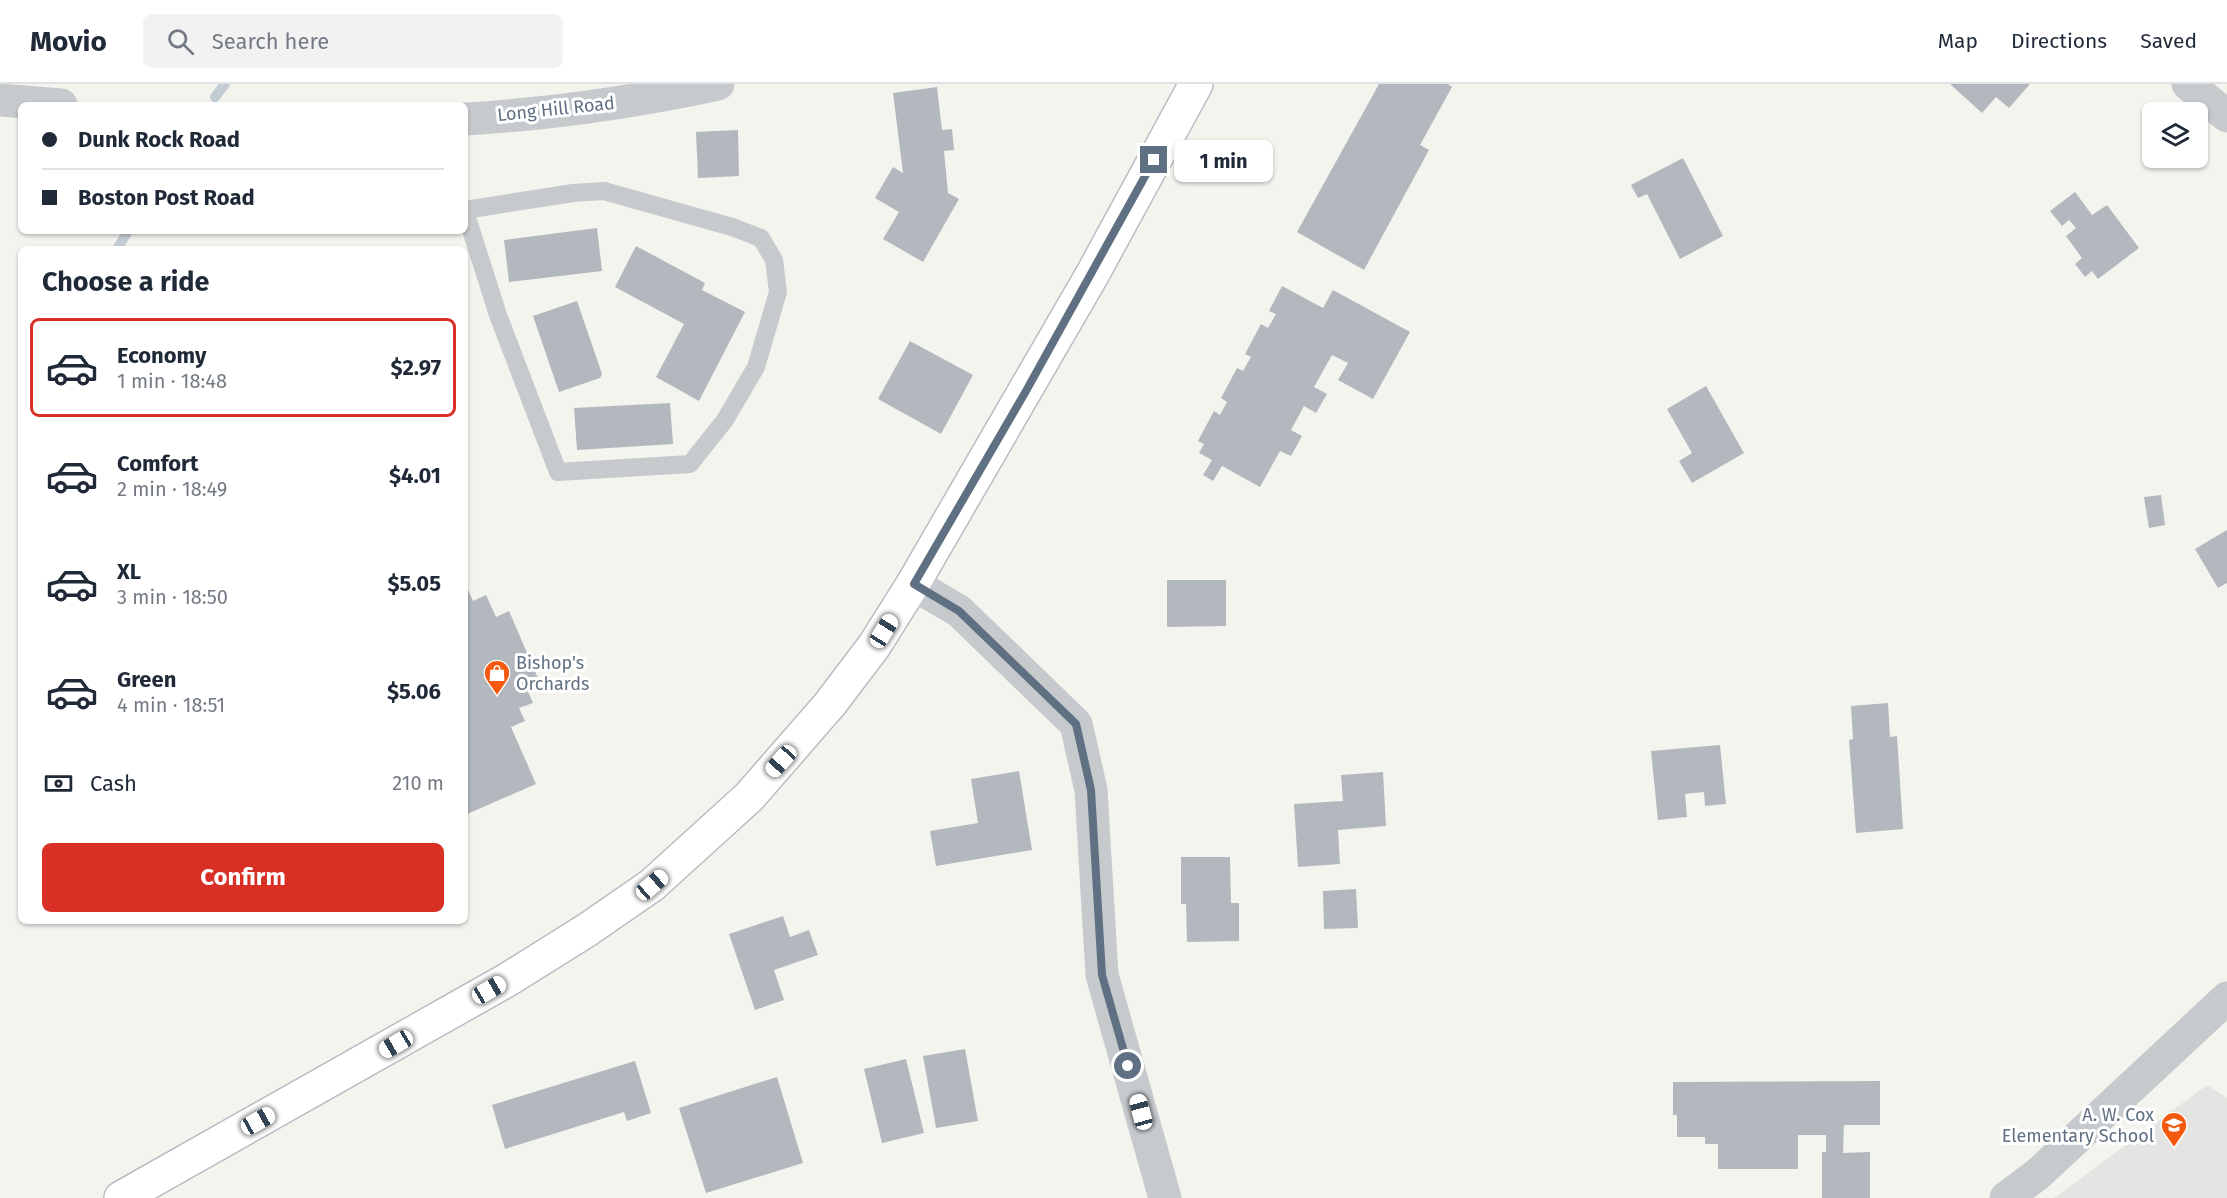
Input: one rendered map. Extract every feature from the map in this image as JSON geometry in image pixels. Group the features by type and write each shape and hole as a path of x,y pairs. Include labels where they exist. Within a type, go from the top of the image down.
{"main road":[{"path":"121,1198 507,980 652,885 749,797 788,753 874,646 914,584 1080,296 1196,84"}],"street":[{"name":"Long Hill Road","path":"468,118 594,107 718,84"},
{"path":"2188,84 2227,116"},
{"path":"0,100 24,102"},
{"path":"914,584 959,611 1076,724 1091,790 1102,975 1165,1198"},
{"path":"2006,1198 2038,1174 2227,998"}],"lane":[{"path":"468,210 573,193 604,191 732,227 760,238 774,260 778,292 756,367 725,420 690,464 558,472 498,315 468,220"}],"shaded area":[{"name":"A. W. Cox Elementary School","path":"2207,1085 2227,1098 2227,1198 2054,1198"}],"building":[{"path":"1379,84 1448,84 1452,87 1420,145 1429,150 1364,270 1297,232"},
{"path":"1950,84 2030,84 2009,108 1996,97 1982,113"},
{"path":"937,87 942,130 952,129 954,150 944,151 948,193 959,199 923,262 883,239 899,212 875,198 893,167 903,173 893,93"},
{"path":"738,130 739,176 698,178 696,132"},
{"path":"1683,158 1723,236 1680,259 1647,194 1638,198 1631,185"},
{"path":"2075,192 2092,215 2107,205 2139,248 2098,279 2092,271 2085,277 2075,264 2082,258 2066,236 2076,228 2069,220 2062,226 2050,211"},
{"path":"597,228 602,271 509,282 504,240"},
{"path":"636,246 705,283 702,290 745,312 699,401 656,377 684,324 615,287"},
{"path":"1282,286 1323,308 1333,290 1410,332 1373,399 1338,380 1348,363 1332,355 1314,387 1327,394 1316,413 1304,406 1291,430 1302,436 1291,456 1280,451 1260,487 1222,466 1213,481 1203,475 1212,460 1199,453 1204,444 1198,441 1214,411 1220,415 1227,402 1221,398 1237,368 1243,371 1251,357 1245,354 1261,324 1268,328 1276,314 1269,311"},
{"path":"577,301 602,374 600,378 559,392 533,316"},
{"path":"910,341 973,375 941,434 878,399"},
{"path":"1706,386 1744,453 1692,483 1679,461 1692,453 1667,409"},
{"path":"670,403 673,444 577,450 574,408"},
{"path":"2161,495 2165,525 2149,528 2144,497"},
{"path":"2227,530 2227,583 2218,588 2195,549"},
{"path":"1167,580 1226,580 1226,626 1167,627"},
{"name":"Bishop's Orchards","path":"468,590 473,601 486,595 496,617 509,611 540,683 527,689 533,703 519,708 525,721 511,727 536,784 468,814"},
{"path":"1888,703 1890,737 1897,736 1903,829 1856,833 1849,740 1853,739 1851,706"},
{"path":"1720,745 1726,804 1705,806 1704,792 1685,794 1687,817 1658,820 1651,751"},
{"path":"1019,771 1032,850 936,866 930,831 978,823 971,779"},
{"path":"1383,772 1386,826 1338,830 1340,864 1298,867 1294,804 1343,801 1341,775"},
{"path":"1181,857 1230,857 1231,903 1239,903 1239,941 1187,942 1186,904 1181,904"},
{"path":"1356,889 1358,928 1324,929 1323,891"},
{"path":"783,916 790,937 809,930 818,955 774,970 784,1000 755,1010 729,934"},
{"path":"965,1049 978,1121 936,1128 923,1056"},
{"path":"906,1059 924,1133 882,1143 864,1069"},
{"path":"635,1061 651,1113 627,1121 624,1112 505,1149 492,1105"},
{"path":"777,1077 803,1163 706,1193 679,1108"},
{"path":"1880,1081 1880,1125 1844,1125 1843,1153 1870,1152 1870,1198 1822,1198 1822,1152 1826,1152 1826,1135 1798,1135 1798,1169 1718,1169 1718,1144 1705,1144 1705,1137 1677,1137 1677,1115 1673,1115 1673,1082"}],"waterway":[{"path":"215,97 225,84"},
{"path":"119,246 126,234"}],"place":[{"name":"Bishop's Orchards","path":"497,696"},
{"name":"A. W. Cox Elementary School","path":"2174,1148"}],"route":[{"path":"1128,1066 1102,975 1091,790 1076,724 959,611 914,584 1092,275 1154,160"}]}
